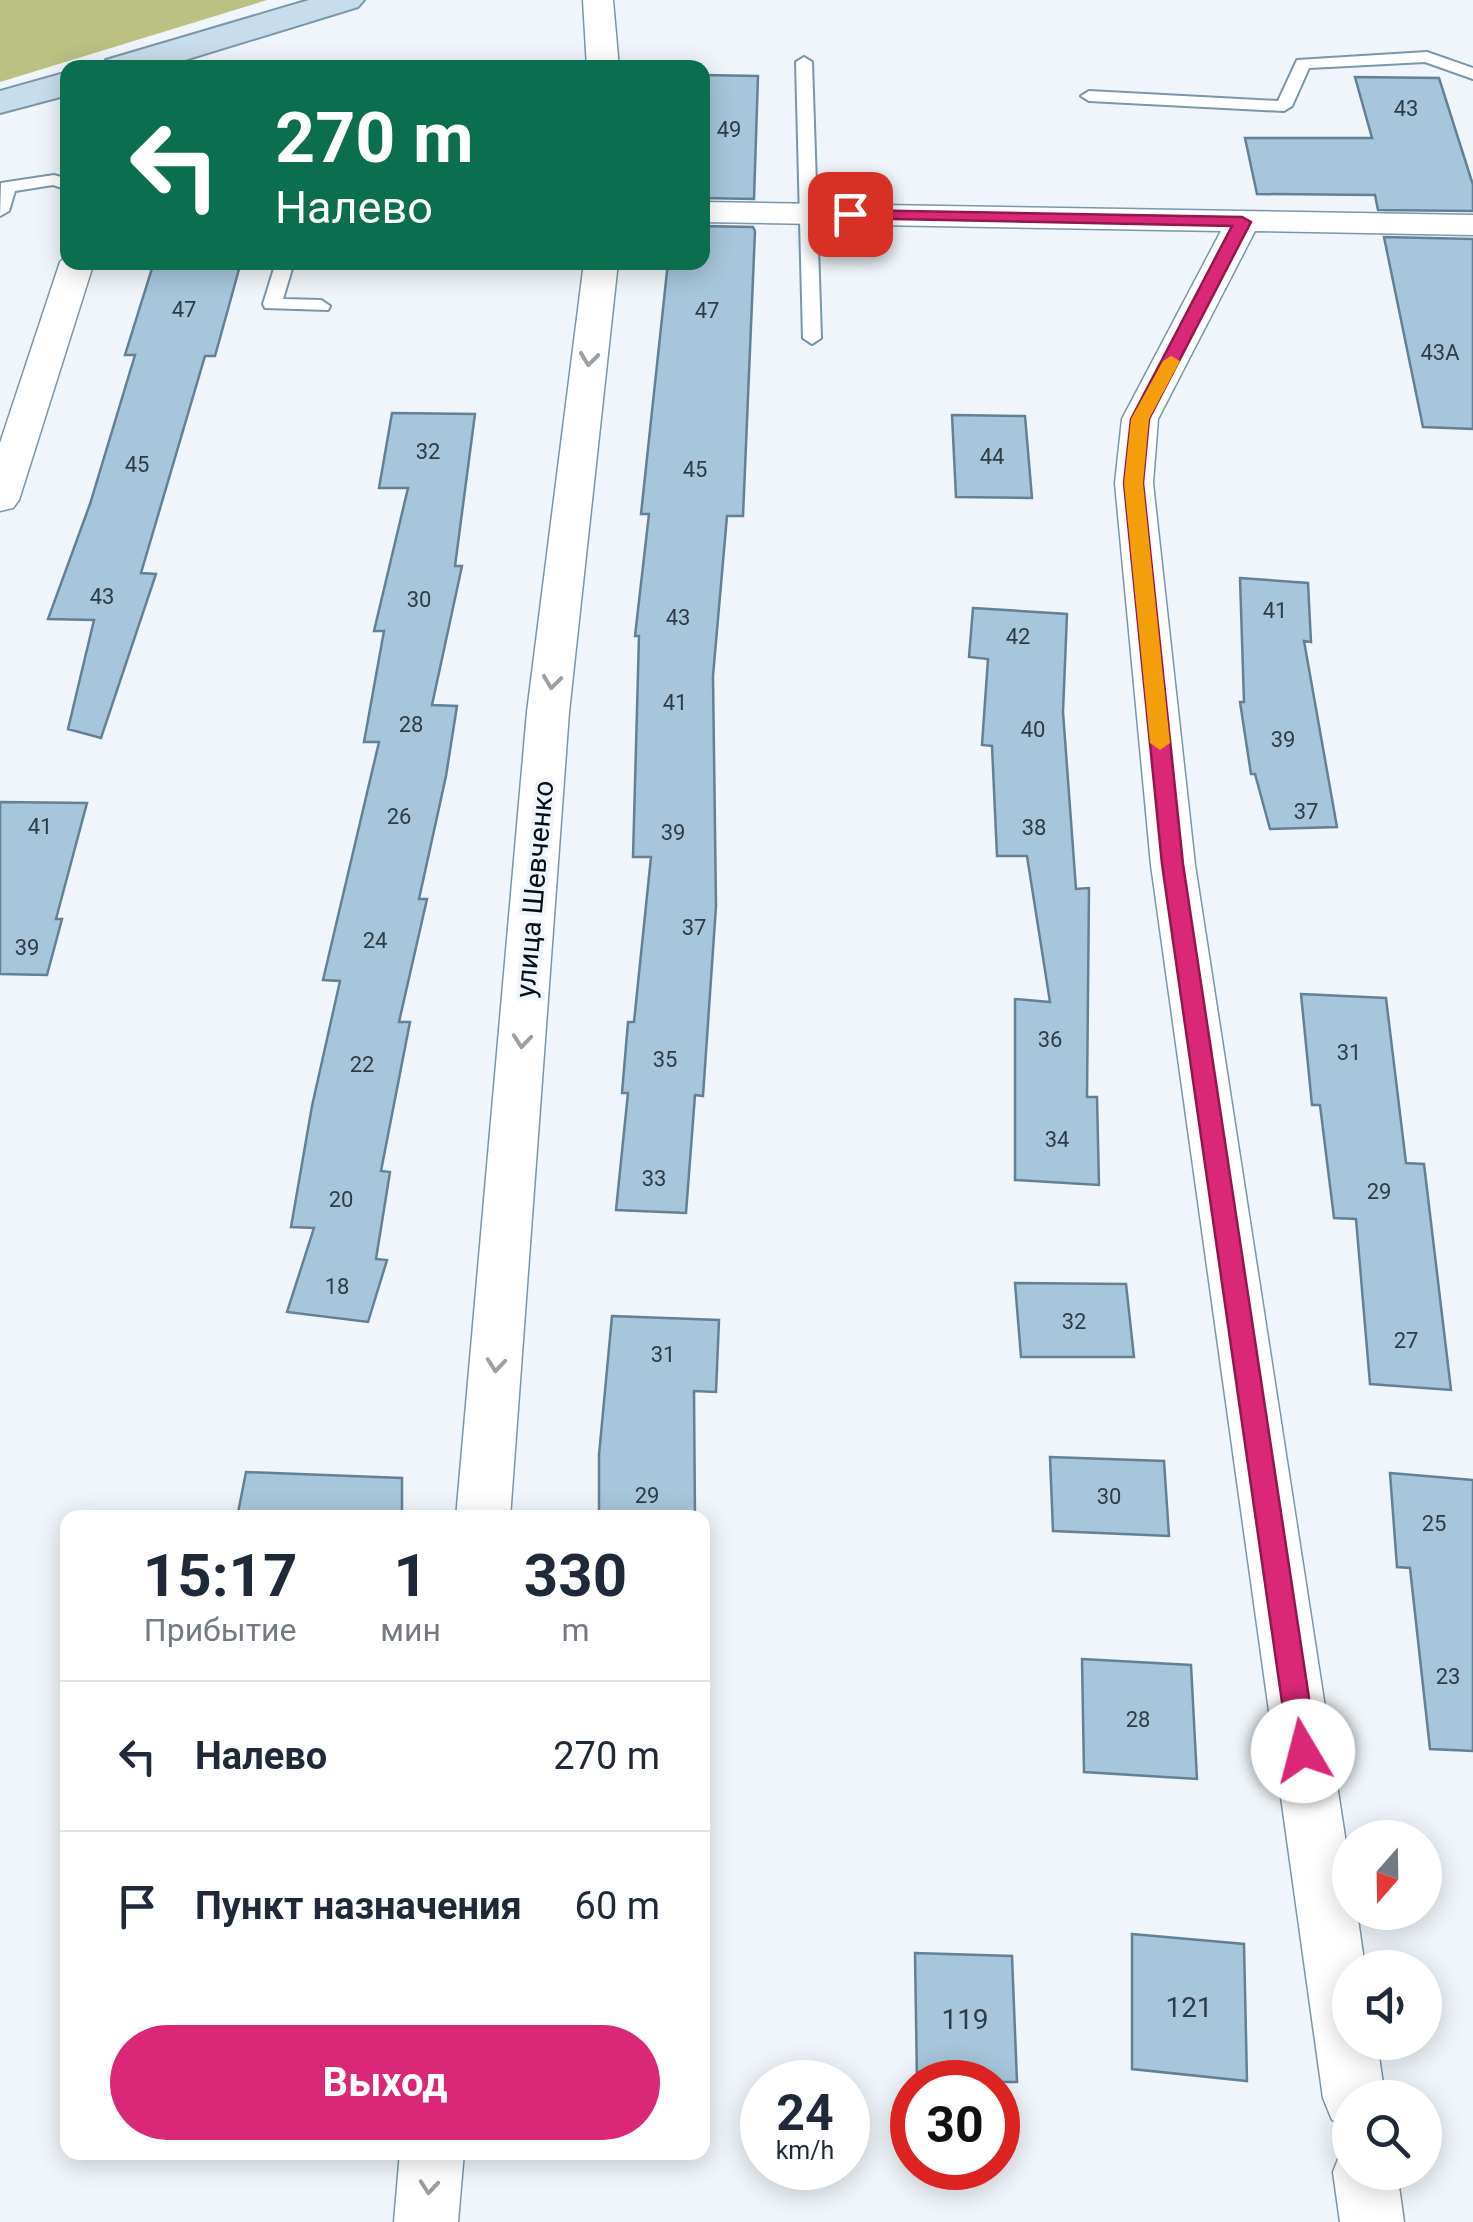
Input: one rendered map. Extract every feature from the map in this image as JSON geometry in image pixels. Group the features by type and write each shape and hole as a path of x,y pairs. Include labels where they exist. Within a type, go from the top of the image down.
{"main road":[{"path":"147,60 346,0"},
{"path":"0,102 60,85"}],"street":[{"path":"598,0 603,60"},
{"path":"710,212 1473,225"},
{"path":"1242,222 1140,419 1134,483 1173,864 1351,2080"},
{"path":"0,500 74,270"},
{"name":"улица Шевченко","path":"484,1510 548,712 600,270"},
{"path":"426,2222 431,2160"},
{"path":"1367,2190 1372,2222"}],"lane":[{"path":"1089,96 1284,106 1304,63 1427,57 1473,74"},
{"path":"804,62 812,338"},
{"path":"0,211 7,187 60,182"},
{"path":"282,270 272,304 321,306"}],"green space":[{"path":"0,0 267,0 72,60 60,60 60,64 0,82"}],"building":[{"path":"710,75 758,76 754,199 710,198"},
{"path":"1355,77 1439,78 1473,185 1473,211 1378,210 1375,195 1257,194 1245,138 1372,138"},
{"path":"710,226 753,227 743,516 727,516 713,676 716,906 703,1096 695,1095 686,1213 616,1210 628,1093 622,1093 628,1022 634,1022 651,857 633,857 639,636 635,636 649,514 641,514 667,270 710,270"},
{"path":"1384,237 1473,239 1473,429 1423,427"},
{"path":"152,270 239,270 215,356 205,356 141,573 156,574 101,738 68,729 94,620 48,619 90,504 135,355 125,355"},
{"path":"392,413 475,414 455,566 462,566 432,705 457,706 419,899 427,899 399,1022 410,1022 381,1171 390,1172 376,1259 387,1260 368,1322 287,1312 314,1228 291,1227 312,1106 340,981 323,980 379,742 364,742 384,631 374,631 408,488 379,488"},
{"path":"952,415 1025,416 1032,498 956,497"},
{"path":"1240,578 1308,583 1311,642 1304,641 1337,827 1270,829 1255,774 1251,774 1240,702 1244,702"},
{"path":"973,608 1067,614 1063,712 1076,889 1089,888 1087,1097 1097,1097 1099,1185 1015,1180 1015,999 1050,1002 1027,856 997,856 992,746 982,745 988,659 969,657"},
{"path":"0,802 87,803 56,919 62,919 47,975 0,974"},
{"path":"1301,994 1386,998 1406,1163 1424,1164 1451,1390 1370,1384 1356,1219 1334,1218 1320,1105 1312,1105"},
{"path":"1015,1283 1126,1284 1134,1357 1021,1357"},
{"path":"612,1316 719,1320 716,1392 694,1391 695,1510 599,1510 599,1455"},
{"path":"1050,1457 1164,1461 1169,1536 1053,1531"},
{"path":"246,1472 402,1478 402,1510 239,1510"},
{"path":"1390,1473 1473,1480 1473,1751 1430,1749 1410,1568 1397,1567"},
{"path":"1082,1659 1191,1665 1197,1779 1084,1772"},
{"path":"1132,1934 1244,1944 1247,2081 1132,2069"},
{"path":"915,1953 1012,1956 1016,2060 917,2060"}],"slow traffic":[{"path":"1160,743 1134,483 1140,419 1171,361"}],"route":[{"path":"850,214 1242,222 1140,419 1134,483 1173,864 1303,1751"}]}
